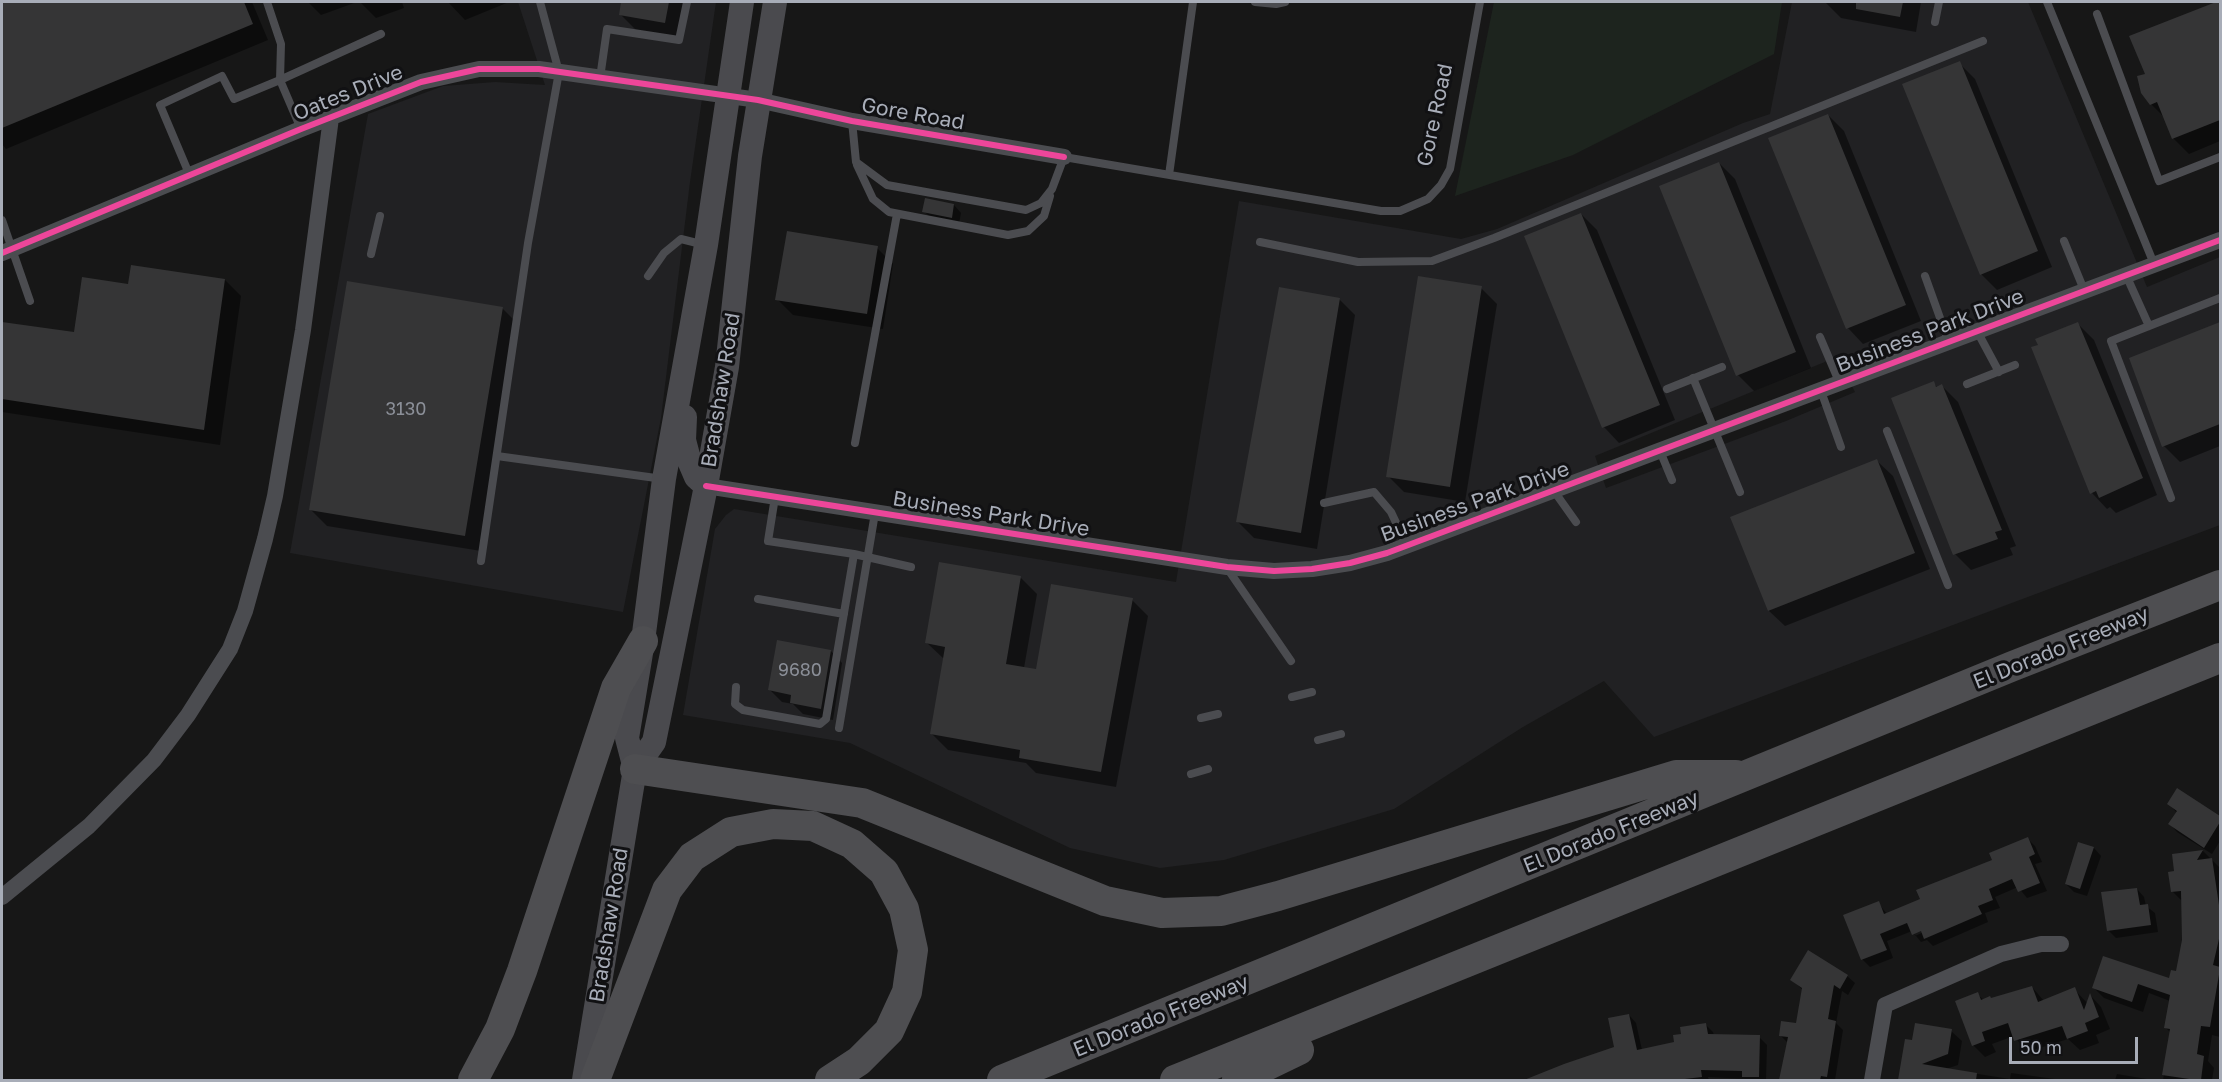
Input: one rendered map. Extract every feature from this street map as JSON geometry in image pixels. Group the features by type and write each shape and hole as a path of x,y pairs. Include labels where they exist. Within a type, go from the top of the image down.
{"highway":[{"name":"El Dorado Freeway","path":"1002,1080 2013,666 2220,585"},
{"path":"473,1080 500,1029 522,971 616,688 643,641"},
{"path":"1175,1080 2220,658"},
{"path":"635,769 862,803 1105,901 1162,913 1221,911 1278,896 1676,775 1751,775"},
{"path":"595,1080 667,890 692,857 731,832 773,824 813,826 852,844 884,872 904,909 913,950 908,992 889,1031 859,1061 830,1080"},
{"path":"1237,1080 1503,948"}],"main road":[{"name":"Bradshaw Road","path":"584,1080 635,769 627,738 643,641 664,479 706,245 726,96 742,2"},
{"name":"Bradshaw Road","path":"635,769 654,742 728,367 750,156 775,2"},
{"path":"688,345 684,440 696,477 706,486"}],"street":[{"name":"Oates Drive","path":"7,251 301,129 421,82 459,72 499,68 538,69 726,96"},
{"name":"Gore Road","path":"726,96 759,100 852,121 1064,157"},
{"path":"2,897 89,826 154,760 188,715 230,649 245,611 274,496 303,330 331,118"},
{"name":"Business Park Drive","path":"706,486 1227,567 1274,571 1312,569 1350,563 1407,546 2220,240"},
{"path":"1872,1080 1885,1005 2001,954 2021,948 2061,944"}],"lane":[{"path":"267,2 281,44 280,80 301,129"},
{"path":"481,561 528,243 559,72 540,2"},
{"path":"600,78 607,29 680,40 687,2"},
{"path":"1170,175 1193,2"},
{"path":"1255,2 1276,4 1285,2"},
{"name":"Gore Road","path":"1064,157 1381,211 1400,211 1417,205 1428,199 1441,185 1450,169 1480,2"},
{"path":"1935,22 1939,2"},
{"path":"2047,2 2154,264"},
{"path":"2097,14 2159,181 2220,157"},
{"path":"190,176 160,105 222,76 234,99 381,34"},
{"path":"1260,242 1358,262 1432,261 1983,41"},
{"path":"852,121 856,162 873,199 889,212 1008,235 1028,231 1044,216 1064,157"},
{"path":"856,162 887,185 1026,210 1041,203 1052,189"},
{"path":"855,443 897,214"},
{"path":"371,254 380,216"},
{"path":"2,220 7,251 30,301"},
{"path":"648,276 664,253 681,239 706,245"},
{"path":"2064,241 2084,290"},
{"path":"2126,274 2149,326"},
{"path":"1925,276 1949,343"},
{"path":"2171,498 2111,341 2220,298"},
{"path":"1977,331 1999,372"},
{"path":"1820,337 1840,384"},
{"path":"1967,384 2015,365"},
{"path":"1667,389 1722,367"},
{"path":"1693,378 1740,492"},
{"path":"1821,390 1841,447"},
{"path":"1887,431 1948,585"},
{"path":"1660,451 1672,480"},
{"path":"497,456 664,479"},
{"path":"1554,491 1576,522"},
{"path":"1324,503 1374,492 1391,512 1407,546"},
{"path":"775,497 768,541 854,554 911,567"},
{"path":"839,728 874,513"},
{"path":"736,687 735,704 744,710 820,724 826,719 854,554"},
{"path":"1227,567 1291,661"},
{"path":"758,598 844,614"},
{"path":"1292,697 1312,692"},
{"path":"1200,718 1218,714"},
{"path":"1318,740 1341,734"},
{"path":"1191,774 1208,769"}],"shaded area":[{"path":"518,2 716,2 690,182 661,418 623,612 290,553 368,114 443,86 495,82 545,85"},
{"path":"1494,2 1782,2 1774,54 1573,155 1455,196"},
{"path":"1792,2 2028,2 2147,287 2220,257 2220,525 1654,737 1604,681 1523,727 1394,809 1224,860 1160,868 1070,848 850,743 683,715 715,529 734,509 1176,582 1239,201 1461,239 1497,229 1743,123 1770,114","holes":["1837,357 1855,392 1786,421 1606,488 1595,456"]}],"building":[{"path":"2,2 244,2 253,24 2,128"},
{"path":"621,2 669,2 665,23 619,15"},
{"path":"1856,2 1903,2 1900,17 1856,9"},
{"path":"2220,2 2220,120 2172,139 2157,102 2150,105 2141,93 2137,76 2145,74 2129,36"},
{"path":"1960,61 2038,251 1980,275 1902,84"},
{"path":"1828,114 1906,305 1846,329 1768,138"},
{"path":"1719,162 1796,352 1736,376 1659,186"},
{"path":"925,198 954,204 952,218 922,212"},
{"path":"1581,213 1660,405 1602,428 1524,236"},
{"path":"787,231 878,246 867,314 775,300"},
{"path":"131,265 225,279 204,430 2,399 2,322 74,332 82,277 128,284"},
{"path":"1418,276 1482,286 1450,487 1386,477"},
{"path":"347,281 503,307 465,536 309,510"},
{"path":"1279,287 1340,298 1301,533 1236,522"},
{"path":"2078,322 2143,478 2099,498 2096,491 2090,494 2031,347 2038,345 2035,339"},
{"path":"2220,322 2220,424 2162,447 2129,358"},
{"path":"1934,381 1936,387 1942,384 2002,530 1995,532 1998,539 1953,555 1891,398"},
{"path":"1877,459 1915,553 1768,611 1730,517"},
{"path":"939,562 1021,576 1006,664 1036,669 1051,584 1133,598 1101,772 1019,758 1020,750 930,734 945,647 925,643"},
{"path":"777,640 831,650 821,709 790,703 791,695 768,690"},
{"path":"2177,788 2220,816 2220,822 2204,848 2168,824 2177,811 2167,804"},
{"path":"2028,837 2035,854 2029,857 2040,883 2018,892 2012,879 1989,889 1993,900 1978,906 1982,914 1924,939 1921,931 1912,935 1907,923 1880,934 1887,950 1861,960 1843,915 1879,901 1884,914 1920,899 1916,890 1992,860 1989,853"},
{"path":"2078,842 2094,847 2080,889 2065,884"},
{"path":"2203,850 2197,860 2212,858 2220,905 2219,939 2213,965 2220,969 2210,1027 2201,1026 2197,1054 2204,1056 2201,1080 2196,1080 2162,1075 2170,1029 2164,1028 2170,995 2138,984 2132,1002 2092,988 2103,956 2169,978 2171,970 2176,971 2182,940 2181,891 2171,892 2168,872 2174,871 2172,854"},
{"path":"2137,888 2140,905 2148,904 2151,925 2107,931 2101,892"},
{"path":"1808,950 1848,975 1840,989 1834,985 1828,1019 1836,1021 1827,1077 1821,1076 1820,1080 1779,1080 1788,1037 1779,1036 1781,1021 1796,1023 1802,988 1790,980"},
{"path":"2032,986 2038,1002 2075,987 2084,1010 2090,993 2099,1017 2085,1023 2088,1031 2067,1039 2062,1026 2014,1041 2008,1023 1982,1032 1985,1041 1972,1046 1955,1001 1978,992 1981,1000"},
{"path":"1629,1014 1637,1050 1674,1042 1673,1035 1681,1034 1680,1027 1706,1023 1708,1034 1760,1035 1759,1077 1742,1077 1742,1071 1701,1070 1702,1077 1676,1080 1524,1080 1614,1047 1608,1018"},
{"path":"1915,1023 1952,1029 1948,1054 1922,1064 1977,1073 1976,1080 1898,1080 1905,1039 1912,1040"}],"cycle path":[{"path":"2,253 301,129 421,82 479,69 539,69 758,100 852,121 1064,157"},
{"path":"706,486 1227,567 1274,571 1312,569 1350,563 1387,553 2220,240"}]}
